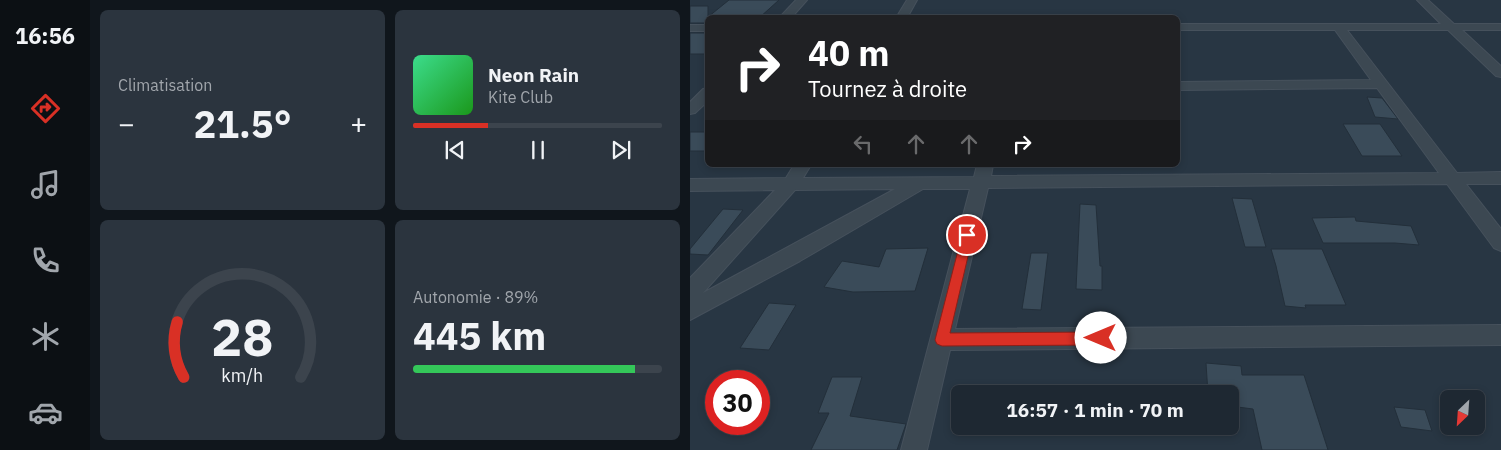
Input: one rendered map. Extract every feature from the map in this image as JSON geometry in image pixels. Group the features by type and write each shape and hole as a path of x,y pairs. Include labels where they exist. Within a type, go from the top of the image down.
{"street":[{"path":"787,15 802,0"},
{"path":"903,15 912,0"},
{"path":"1422,0 1501,73"},
{"path":"1180,27 1501,27"},
{"path":"1338,27 1501,243"},
{"path":"690,28 705,28"},
{"path":"1180,86 1381,84"},
{"path":"690,90 705,91"},
{"path":"690,110 705,94"},
{"path":"690,292 790,184 802,167"},
{"path":"914,450 982,174"},
{"path":"690,186 919,183 982,174 1501,178"},
{"path":"690,310 793,255 919,183"},
{"path":"942,340 1501,335"}],"building":[{"path":"729,0 779,0 762,15 710,15"},
{"path":"690,6 708,6 708,15 705,15 705,23 690,23"},
{"path":"690,33 705,33 705,54 690,54"},
{"path":"1367,97 1382,98 1398,119 1375,117"},
{"path":"1343,124 1380,124 1402,156 1362,156"},
{"path":"690,132 705,132 705,151 690,151"},
{"path":"1232,198 1252,199 1266,247 1245,247"},
{"path":"1080,204 1096,205 1100,266 1102,266 1102,290 1076,289"},
{"path":"723,209 743,210 708,255 690,254 690,249"},
{"path":"1355,217 1356,221 1411,226 1419,245 1323,243 1312,218"},
{"path":"928,248 915,291 853,292 824,287 842,261 879,267 886,249"},
{"path":"1271,249 1322,249 1346,305 1305,305 1306,308 1285,306"},
{"path":"1031,253 1048,253 1041,310 1022,309"},
{"path":"769,303 796,305 769,350 740,348"},
{"path":"1206,363 1241,366 1242,375 1304,375 1328,450 1262,450 1253,409 1239,407 1239,385 1207,385"},
{"path":"832,377 862,377 850,416 906,424 897,450 811,450 829,413 818,413"},
{"path":"1394,407 1425,410 1432,431 1401,427"}],"route":[{"path":"967,235 942,340 1101,338"}]}
